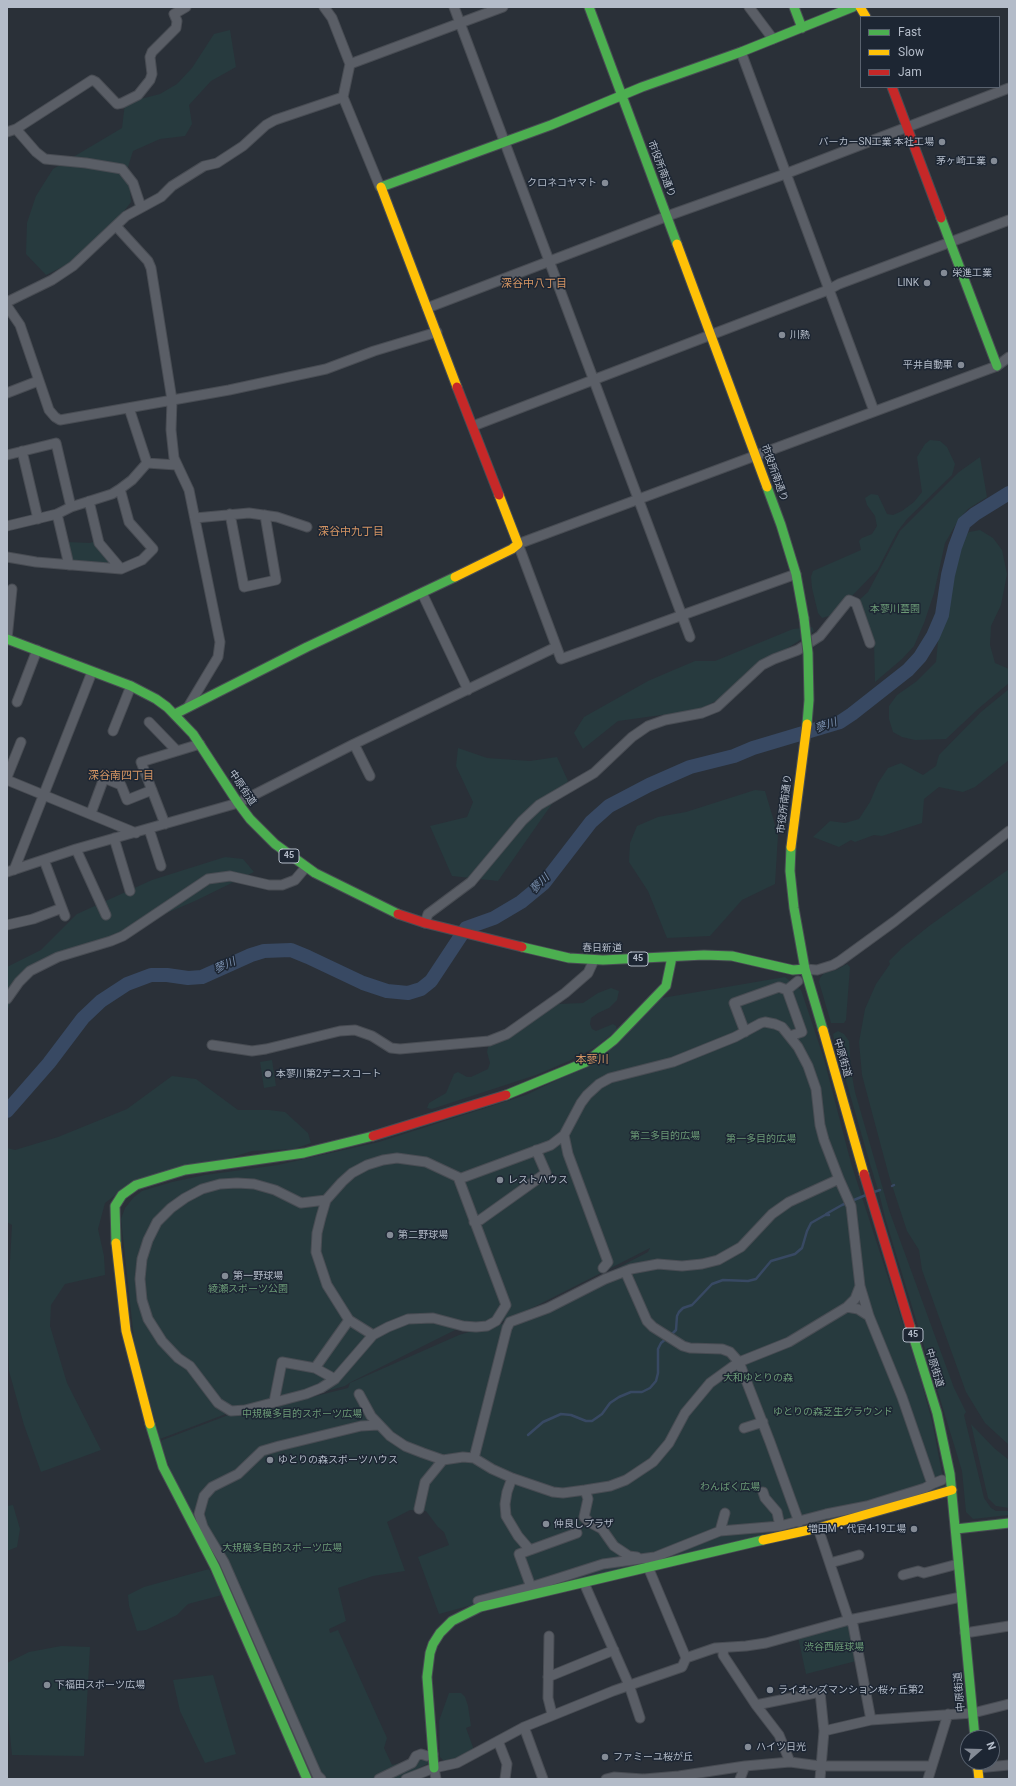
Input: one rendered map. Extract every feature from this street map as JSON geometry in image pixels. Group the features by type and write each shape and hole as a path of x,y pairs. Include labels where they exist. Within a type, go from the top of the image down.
{"street":[{"path":"141,207 133,183 122,169 79,162 45,159 11,130 92,80 96,82 117,104 138,95 150,80 152,74 150,57 152,52 176,28 177,21 174,14 186,7"},
{"path":"324,7 332,18 350,64 343,97 437,332 561,660 796,574"},
{"path":"454,7 690,638"},
{"path":"350,64 503,7"},
{"name":"市役所南通り","path":"589,7 710,335 756,454 781,525 796,574 804,618 808,653 809,705 792,829 790,871 794,908 805,969"},
{"path":"749,7 773,39"},
{"path":"794,7 802,28"},
{"path":"380,187 505,143 853,7"},
{"path":"860,7 865,16"},
{"path":"740,52 874,410"},
{"path":"892,88 997,366"},
{"path":"427,308 667,216 785,174 1009,88"},
{"path":"7,302 52,280 73,266 126,216 161,197 172,186 204,166 217,163 243,146 271,122 343,97"},
{"path":"473,426 828,290 839,284 1009,220"},
{"path":"116,226 148,261 150,268 172,400 171,430 176,465 190,490 220,642 218,657 188,707"},
{"path":"7,306 20,325 49,410 55,418 60,420 229,390 326,369 374,351 437,332"},
{"path":"175,714 246,679 307,646 335,635 422,593 512,549 518,544 874,410 997,366 1009,357"},
{"path":"7,393 38,381"},
{"path":"129,408 147,462"},
{"path":"7,455 56,443 71,507"},
{"path":"22,451 38,519"},
{"path":"147,462 176,465"},
{"path":"7,526 57,514 71,507 120,490 132,480 147,462"},
{"path":"7,557 68,565 121,569 142,560 153,549 129,522 120,490"},
{"path":"89,502 99,543 121,569"},
{"path":"195,518 249,513 285,519 307,526"},
{"path":"57,514 68,565"},
{"path":"230,514 244,587 276,580 265,516"},
{"path":"7,639 12,589"},
{"path":"422,593 468,690"},
{"path":"425,923 428,914 472,882 522,821 539,805 594,773 632,737 648,726 665,720 702,713 717,707 762,665 798,650 820,636 849,600 856,603 870,643"},
{"name":"中原街道","path":"7,639 131,686 156,699 175,714 200,744 238,803 267,836 306,868 390,911 425,923 472,935"},
{"path":"10,871 76,849 238,803 354,744 556,646"},
{"path":"17,702 37,650"},
{"path":"10,871 44,794 92,672"},
{"path":"113,731 131,686"},
{"path":"149,722 178,751"},
{"path":"21,742 7,779 136,832"},
{"path":"165,824 141,762 200,744"},
{"path":"354,744 370,776"},
{"path":"91,813 104,778 121,785 127,800 152,790"},
{"path":"149,829 161,866"},
{"path":"805,969 817,970 840,961 895,921 1009,831"},
{"path":"114,838 130,891"},
{"path":"76,849 106,915"},
{"path":"7,925 63,912 44,860"},
{"path":"7,999 19,982 30,971 58,957 123,936 208,879 230,876 282,886 296,880 306,868"},
{"name":"春日新道","path":"472,935 569,958 594,960 704,955 732,956 793,970 805,969"},
{"path":"307,1779 215,1567 170,1482 164,1467 152,1431 126,1331 116,1248 115,1206 122,1195 136,1185 171,1174 185,1170 304,1153 377,1134 499,1098 586,1062 614,1040 666,986 672,957"},
{"path":"212,1045 252,1051 340,1031 355,1030 372,1036 391,1048 489,1041 507,1034 565,993 588,973 594,960"},
{"name":"中原街道","path":"805,969 870,1193 937,1413 952,1490 974,1730"},
{"path":"787,990 798,981"},
{"path":"745,1032 734,1003 779,987 787,990 802,1032 790,1036"},
{"path":"459,1179 551,1145 564,1135 581,1103 599,1084 620,1074 654,1068 673,1062 745,1032 761,1023 770,1022 782,1027 790,1036 806,1061 813,1076 818,1099 820,1126 827,1150 851,1206 860,1286 869,1316 902,1397 932,1484"},
{"path":"564,1135 568,1154 608,1262 603,1268"},
{"path":"474,1222 480,1220 546,1174 536,1150"},
{"path":"373,1336 349,1320 327,1285 320,1269 316,1252 317,1233 326,1200 342,1182 352,1173 367,1165 383,1160 397,1158 426,1162 448,1169 458,1177 506,1305 514,1320"},
{"path":"474,1458 507,1328 510,1322 548,1308 605,1279 625,1271 647,1265 687,1266 718,1260 741,1246 779,1208 839,1179"},
{"path":"326,1200 301,1203 275,1190 254,1184 237,1182 220,1184 202,1189 185,1198 157,1222 148,1240 142,1259 140,1279 142,1300 148,1319 162,1341 178,1358 190,1366 218,1403 231,1411 245,1410 306,1394 335,1380 373,1336 388,1327 408,1319 432,1318 463,1326 487,1326 496,1321 506,1305"},
{"path":"625,1271 647,1321 658,1330 683,1346 690,1348 722,1349 730,1352 739,1362 763,1422 799,1522"},
{"path":"359,1394 378,1425 390,1436 405,1446 443,1460 463,1456 474,1458 492,1469 512,1478 553,1492 563,1493 610,1486 626,1480 653,1462 669,1444 685,1413 710,1383 739,1362 789,1342 847,1307 855,1299 860,1286"},
{"path":"847,1307 858,1309 869,1316"},
{"path":"315,1368 349,1320"},
{"path":"274,1402 282,1362 315,1368 335,1380"},
{"path":"744,1428 763,1422"},
{"path":"321,1779 314,1769 224,1562 203,1527 199,1514 204,1496 212,1487 238,1474 262,1451 361,1426 378,1425"},
{"path":"419,1509 425,1482 443,1460"},
{"path":"512,1478 505,1504 506,1516 518,1536 530,1550"},
{"path":"478,1601 531,1587 603,1564 655,1557 720,1531 780,1526 799,1522 826,1514 867,1506 925,1488 942,1480"},
{"path":"585,1490 588,1499 584,1517 589,1522 602,1529 614,1546 629,1556 642,1558"},
{"path":"436,1779 427,1677 430,1653 440,1633 452,1621 466,1612 480,1607 818,1528 952,1490"},
{"path":"763,1492 765,1498 777,1512 780,1526"},
{"path":"720,1531 725,1513"},
{"path":"956,1529 1009,1523"},
{"path":"818,1528 849,1620 853,1625 871,1720"},
{"path":"531,1587 519,1554 577,1533"},
{"path":"830,1563 859,1555"},
{"path":"903,1575 918,1571 924,1573 958,1564"},
{"path":"406,1779 434,1768 457,1763 524,1727 552,1714 682,1667 686,1658 648,1567"},
{"path":"584,1583 629,1685 640,1718"},
{"path":"686,1658 715,1648 766,1643 849,1620 962,1597"},
{"path":"965,1633 1009,1626"},
{"path":"549,1636 548,1698 552,1714"},
{"path":"724,1648 723,1655 756,1705 779,1735 790,1762"},
{"path":"548,1677 614,1650"},
{"path":"756,1705 820,1692 824,1731 820,1779"},
{"path":"824,1731 871,1720 973,1713 1009,1704"},
{"path":"928,1779 948,1714"},
{"path":"524,1727 543,1779"},
{"path":"498,1741 507,1764 505,1779"},
{"path":"379,1779 412,1763 416,1756 421,1754 427,1756 433,1754"},
{"path":"606,1779 614,1777 644,1779 680,1776 745,1766 790,1762 820,1766 932,1766"},
{"path":"740,1779 745,1766"}],"green space":[{"path":"230,30 236,67 211,81 189,105 192,124 185,136 160,139 133,151 128,167 131,202 106,235 76,260 46,275 26,254 27,223 36,196 53,169 122,128 125,103 160,94 177,84 192,68 214,34"},
{"path":"930,440 940,441 947,447 955,464 952,475 907,519 897,532 878,569 850,598 829,616 822,618 818,613 812,588 811,577 813,571 861,550 859,541 862,538 872,534 877,526 875,516 867,505 865,498 871,494 878,495 887,514 893,515 902,511 914,502 922,492 917,457 925,444"},
{"name":"本蓼川墓園","path":"980,457 987,497 968,509 959,519 945,543 934,593 924,623 914,646 902,659 875,682 874,643 857,602 868,592 900,531 959,472"},
{"path":"980,530 993,538 1002,550 1007,574 1001,605 991,626 990,645 995,663 1009,669 1009,683 979,708 946,739 915,740 902,737 893,732 889,719 889,706 897,695 917,681 936,662 941,611 952,562 960,541 969,532"},
{"path":"96,541 111,561 109,565 73,562 70,559 66,542 90,543"},
{"path":"812,627 814,631 777,655 724,697 698,710 618,721 583,749 574,733 584,717 648,681 695,661 715,661 793,629"},
{"path":"1009,689 1009,760 975,787 963,792 939,787 924,799 922,823 882,836 874,835 855,842 851,840 839,847 813,837 830,821 845,823 859,819 870,802 878,783 888,768 901,763 923,775 936,766 939,755 981,712"},
{"path":"458,748 487,758 530,761 557,757 568,781 498,881 452,876 430,826 467,817 473,802 456,766"},
{"path":"755,790 765,791 778,835 775,884 742,900 710,936 667,938 648,891 629,862 630,843 637,826 658,817 686,812"},
{"path":"225,857 243,859 254,872 195,901 46,964 17,988 7,1011 7,967 41,950 77,914 152,880"},
{"path":"1009,869 1009,1445 985,1423 966,1392 922,1270 919,1250 907,1231 889,1176 862,1075 859,1042 865,1009 876,984 890,964 889,961 902,948 929,926"},
{"path":"847,964 850,967 846,1020 844,1023 831,1023 819,982 820,978 824,973 836,970"},
{"path":"785,977 801,990 824,1059 851,1163 920,1377 932,1421 945,1489 872,1509 479,1603 439,1614 418,1557 449,1545 444,1532 438,1527 426,1511 410,1510 387,1522 405,1571 373,1576 338,1588 346,1621 329,1629 330,1633 338,1630 387,1738 384,1748 392,1765 411,1760 415,1752 420,1749 425,1749 429,1754 429,1763 397,1779 312,1779 177,1488 160,1441 231,1414 248,1413 348,1388 350,1383 459,1335 472,1331 487,1330 541,1308 648,1252 650,1248 536,1306 486,1329 457,1329 351,1382 345,1386 249,1412 231,1412 160,1439 135,1346 121,1219 125,1208 134,1197 142,1191 172,1182 205,1175 278,1165 379,1142 526,1095 588,1065 662,998"},
{"path":"611,988 619,991 617,1000 609,1008 591,1018 590,1024 592,1029 596,1031 613,1024 616,1026 617,1030 596,1047 569,1061 536,1075 432,1109 427,1108 429,1103 446,1093 454,1074 458,1072 467,1077 471,1077 488,1069 490,1063 487,1052 488,1047 498,1037 541,1008 558,1004 583,1003 598,993"},
{"path":"838,1031 844,1034 849,1041 851,1070 855,1092 889,1210 954,1388 966,1412 964,1415 984,1498 991,1508 996,1511 1009,1511 1009,1515 973,1519 966,1512 962,1471 886,1221 834,1039 833,1034"},
{"name":"本蓼川第2テニスコート","path":"272,1060 276,1086 264,1088 260,1062"},
{"path":"172,1076 196,1079 238,1110 269,1110 285,1112 308,1133 311,1143 294,1149 252,1151 118,1193 105,1203 98,1229 104,1256 105,1275 65,1284 51,1305 50,1326 67,1383 101,1450 41,1472 24,1425 9,1371 7,1316 12,1225 7,1222 7,1148 15,1150 58,1137 127,1109"},
{"path":"971,1424 994,1448 1009,1460 1009,1508 996,1506 988,1498"},
{"path":"13,1505 20,1529 17,1547 7,1551 7,1506"},
{"path":"209,1569 222,1595 188,1604 177,1615 146,1630 137,1631 129,1606 128,1595 144,1587"},
{"name":"渋谷西庭球場","path":"847,1624 850,1626 856,1661 806,1674 798,1637"},
{"name":"下福田スポーツ広場","path":"61,1646 90,1647 84,1756 12,1755 7,1706 7,1663 29,1652"},
{"path":"213,1675 236,1754 205,1763 180,1711 173,1680"},
{"path":"449,1693 461,1693 465,1697 471,1726 466,1728 474,1750 446,1763 440,1757 439,1721"}],"waterway":[{"name":"蓼川","path":"7,1111 49,1063 83,1018 101,1001 127,984 151,975 167,975 188,978 202,977 251,955 264,951 291,950 363,983 387,991 408,993 421,989 431,981 466,928 494,918 521,902 544,883 591,822 609,806 649,785 690,767 734,756 753,748 840,722 908,670 920,657 933,636 942,615 948,575 955,547 964,523 975,514 1009,493"},
{"path":"874,1192 880,1190"},
{"path":"826,1214 842,1205 866,1195"},
{"path":"671,1335 676,1330 677,1316 679,1312 683,1308 692,1305 712,1284 723,1280 748,1281 756,1279 771,1261 795,1254 802,1248 811,1223 825,1215 829,1215"},
{"path":"528,1435 543,1422 561,1414 571,1415 586,1421 592,1421 602,1414 610,1403 619,1397 631,1392 642,1392 650,1388 656,1381 658,1373 658,1349 661,1343 667,1338"}],"traffic: fast":[{"path":"589,7 677,244"},
{"path":"794,7 802,28"},
{"path":"381,187 551,125 642,87 741,52 853,7"},
{"path":"941,218 997,366"},
{"path":"767,487 781,525 796,574 804,618"},
{"path":"175,714 307,647 455,577"},
{"path":"804,618 808,653 809,700 807,724"},
{"path":"7,639 131,686 156,699 167,707 193,734 238,803 250,819 275,844 315,873 398,914"},
{"path":"791,847 790,871 794,908 805,969"},
{"path":"522,947 569,958 603,960 704,955 732,956 793,970 805,969 823,1030"},
{"path":"506,1095 586,1062 614,1040 666,986 672,957"},
{"path":"116,1243 115,1206 122,1195 136,1185 185,1170 304,1153 373,1136"},
{"path":"910,1326 937,1413 950,1474 974,1730"},
{"path":"150,1424 163,1467 215,1567 307,1779"},
{"path":"956,1529 1009,1523"},
{"path":"434,1768 427,1677 430,1653 433,1644 440,1633 452,1621 480,1607 763,1540"}],"traffic: slow":[{"path":"860,7 865,16"},
{"path":"381,187 457,387"},
{"path":"677,244 767,487"},
{"path":"455,577 512,549 518,544 499,495"},
{"path":"791,847 807,724"},
{"path":"823,1030 864,1174"},
{"path":"116,1243 126,1331 150,1424"},
{"path":"763,1540 818,1528 952,1490"},
{"path":"978,1770 979,1779"}],"traffic: jam":[{"path":"892,88 941,218"},
{"path":"457,387 499,495"},
{"path":"398,914 425,923 522,947"},
{"path":"373,1136 506,1095"},
{"path":"864,1174 910,1326"}],"place":[{"name":"パーカーSN工業 本社工場","path":"942,142"},
{"name":"茅ヶ崎工業","path":"994,161"},
{"name":"クロネコヤマト","path":"605,183"},
{"name":"栄進工業","path":"944,273"},
{"name":"LINK","path":"927,283"},
{"name":"川熱","path":"782,335"},
{"name":"平井自動車","path":"961,365"},
{"name":"本蓼川第2テニスコート","path":"268,1074"},
{"name":"レストハウス","path":"500,1180"},
{"name":"第二野球場","path":"390,1235"},
{"name":"第一野球場","path":"225,1276"},
{"name":"ゆとりの森スポーツハウス","path":"270,1460"},
{"name":"仲良しプラザ","path":"546,1524"},
{"name":"増田M・代官4-19工場","path":"914,1529"},
{"name":"下福田スポーツ広場","path":"47,1685"},
{"name":"ライオンズマンション桜ヶ丘第2","path":"770,1690"},
{"name":"ハイツ日光","path":"748,1747"},
{"name":"ファミーユ桜が丘","path":"605,1757"}],"district":[{"name":"深谷中八丁目","path":"534,284"},
{"name":"深谷中九丁目","path":"351,532"},
{"name":"深谷南四丁目","path":"121,776"},
{"name":"本蓼川","path":"592,1060"}],"park label":[{"name":"第二多目的広場","path":"665,1136"},
{"name":"第一多目的広場","path":"761,1139"},
{"name":"綾瀬スポーツ公園","path":"248,1289"},
{"name":"大和ゆとりの森","path":"758,1378"},
{"name":"ゆとりの森芝生グラウンド","path":"833,1412"},
{"name":"中規模多目的スポーツ広場","path":"302,1414"},
{"name":"わんぱく広場","path":"730,1487"},
{"name":"大規模多目的スポーツ広場","path":"282,1548"}]}
